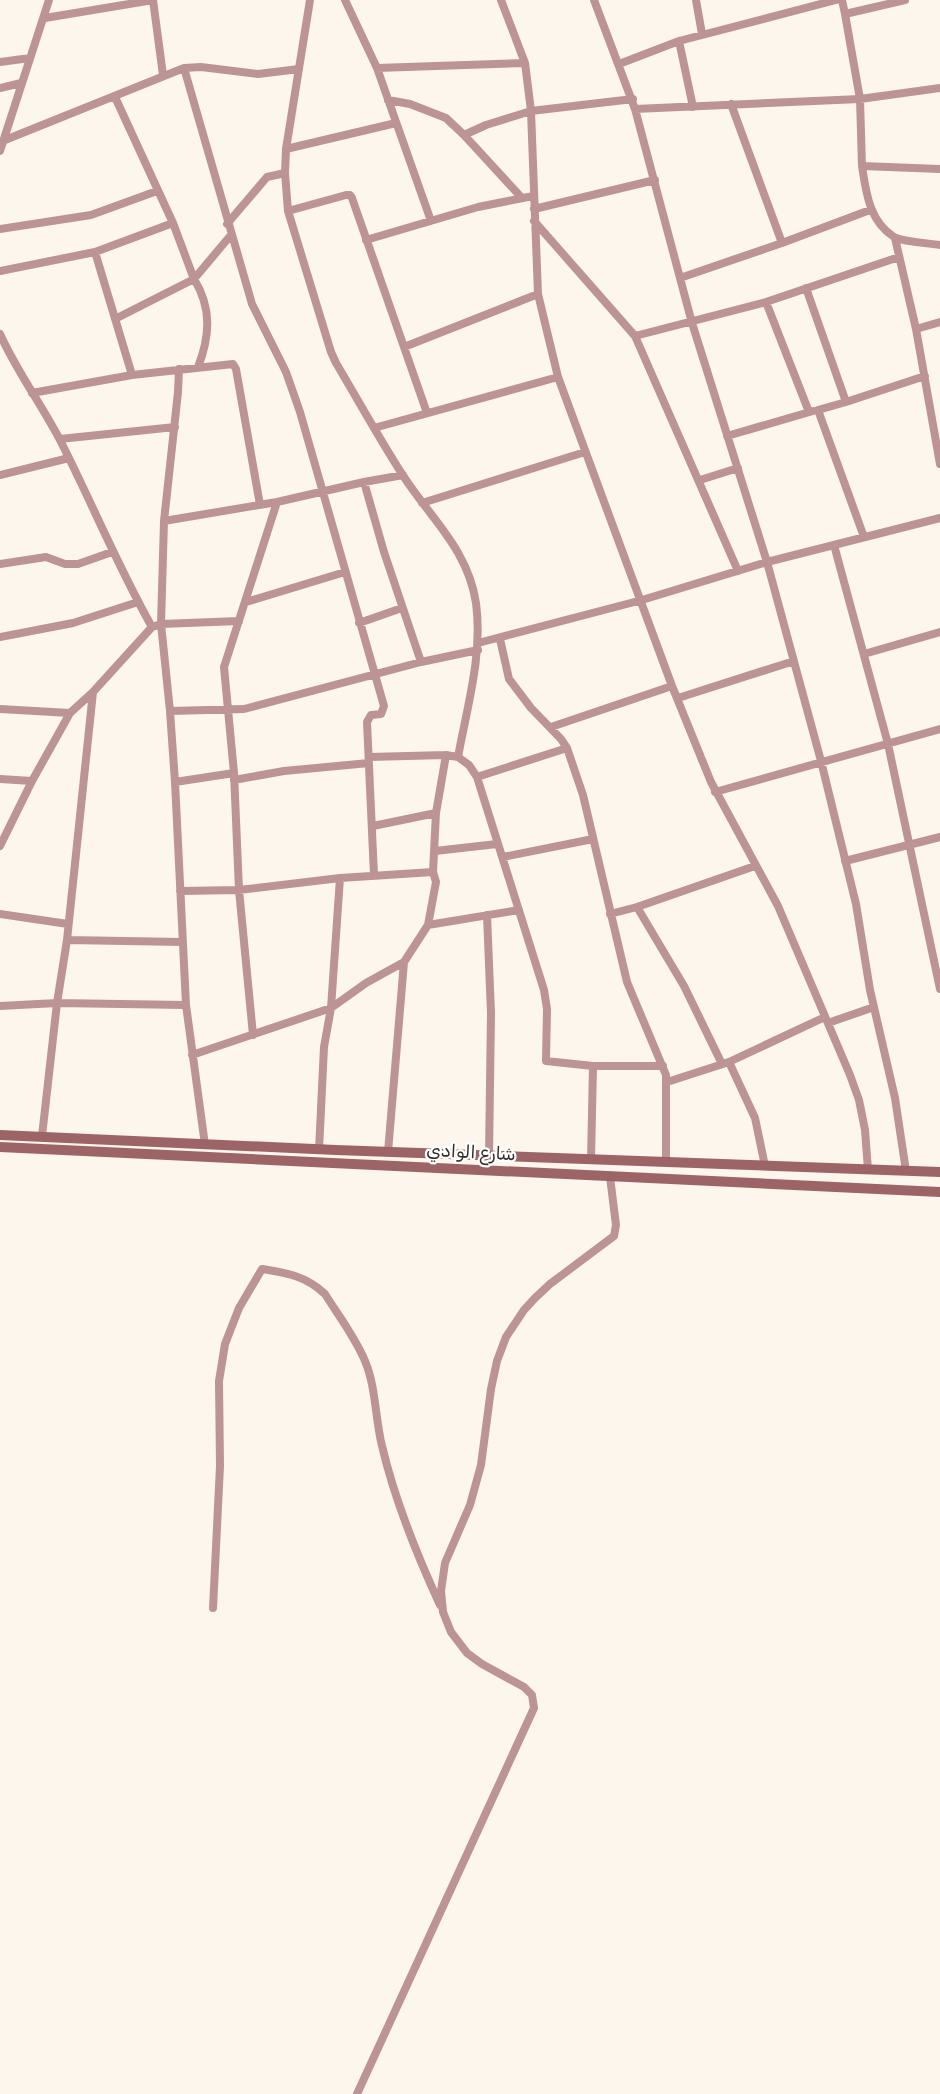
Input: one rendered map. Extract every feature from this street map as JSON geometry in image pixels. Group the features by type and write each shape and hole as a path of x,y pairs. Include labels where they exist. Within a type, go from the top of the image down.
{"main road":[{"name":"شارع الوادي","path":"0,1135 319,1150 940,1172"},
{"path":"191,1144 191,1156"},
{"name":"شارع الوادي","path":"0,1147 940,1192"}],"street":[{"path":"0,151 49,0"},
{"path":"45,18 153,0 163,75"},
{"path":"310,0 286,149 288,212 331,352 402,475 462,557 469,573 476,604 478,647 458,757"},
{"path":"345,0 377,69 431,221"},
{"path":"501,0 525,63 531,111 538,294 558,377 672,686 715,792 785,922 859,1100 865,1130 868,1170"},
{"path":"594,0 636,109 692,322 767,562 821,761 859,920 873,1007 895,1098 906,1171"},
{"path":"696,0 702,34"},
{"path":"620,64 702,34 836,0"},
{"path":"842,0 860,99 862,166 870,210 880,224 895,238 940,245"},
{"path":"845,14 905,0"},
{"path":"679,41 693,107"},
{"path":"0,62 30,58"},
{"path":"377,69 525,63"},
{"path":"5,140 184,68 201,67 258,74 299,69"},
{"path":"184,68 252,304 286,372 300,412 384,711 381,714 371,715 368,722 374,875"},
{"path":"0,88 21,84"},
{"path":"636,109 860,99 940,88"},
{"path":"115,97 173,223 194,279 203,294 207,322 204,351 198,367"},
{"path":"464,135 486,125 531,111 633,99"},
{"path":"388,100 410,104 446,118 521,197"},
{"path":"731,104 782,243"},
{"path":"286,149 396,123"},
{"path":"862,166 940,169"},
{"path":"228,224 267,177 285,173"},
{"path":"534,209 655,180"},
{"path":"0,229 92,215 157,191"},
{"path":"288,212 350,195 427,413"},
{"path":"366,240 478,207 533,196"},
{"path":"680,278 870,210"},
{"path":"534,221 635,336 738,571"},
{"path":"0,271 95,252 173,223"},
{"path":"115,319 194,279 231,236"},
{"path":"895,238 925,376 936,414 940,464"},
{"path":"95,252 132,375"},
{"path":"635,336 766,302 899,257"},
{"path":"806,288 846,402"},
{"path":"404,347 538,294"},
{"path":"766,302 814,411 864,537"},
{"path":"916,329 940,322"},
{"path":"0,335 60,439 112,552 138,602 157,626"},
{"path":"32,393 132,375 230,364 235,366 260,505"},
{"path":"179,369 164,521 157,626 170,711 186,1005 205,1145"},
{"path":"727,436 846,402 925,376"},
{"path":"374,428 558,377"},
{"path":"60,439 175,427"},
{"path":"422,503 585,452"},
{"path":"0,475 69,458"},
{"path":"700,480 738,468"},
{"path":"164,521 277,502 402,475"},
{"path":"364,482 402,608 421,662"},
{"path":"253,1035 239,890 234,776 224,667 277,502"},
{"path":"170,711 244,709 375,676 767,562 940,518"},
{"path":"834,544 888,744 936,952 940,989"},
{"path":"0,564 46,557 65,564 78,564 112,552"},
{"path":"246,602 345,572"},
{"path":"0,637 73,623 138,602"},
{"path":"359,623 402,608"},
{"path":"0,846 32,781 70,713 157,626 239,621"},
{"path":"864,654 940,632"},
{"path":"500,639 504,664 514,687 567,748 583,795 627,982 668,1082 666,1162"},
{"path":"678,698 794,661"},
{"path":"551,727 672,686"},
{"path":"42,1136 57,1003 67,940 93,692"},
{"path":"0,709 70,713"},
{"path":"715,792 940,729"},
{"path":"477,777 567,748"},
{"path":"175,782 369,760 446,755 458,757 469,765 477,777 547,1000 546,1061 593,1066 663,1066"},
{"path":"192,1055 331,1008 375,978 404,962 428,925 436,887 433,872 436,813 446,755"},
{"path":"0,779 32,781"},
{"path":"373,826 436,813"},
{"path":"845,861 940,837"},
{"path":"503,857 593,839"},
{"path":"435,851 497,844"},
{"path":"610,915 755,866"},
{"path":"180,891 239,890 340,878 433,872"},
{"path":"319,1150 324,1047 331,1008 340,878"},
{"path":"637,907 684,986 755,1118 765,1166"},
{"path":"428,925 519,910"},
{"path":"0,914 68,924"},
{"path":"487,915 491,1013 489,1156"},
{"path":"67,940 182,942"},
{"path":"388,1152 404,962"},
{"path":"0,1006 57,1003 186,1005"},
{"path":"668,1082 726,1063 827,1020 873,1007"},
{"path":"591,1160 593,1066"},
{"path":"443,1612 441,1591 446,1563 470,1505 481,1465 491,1389 497,1361 506,1337 524,1310 550,1284 614,1236 616,1225 610,1177"},
{"path":"213,1608 220,1466 219,1381 225,1344 239,1308 262,1269 308,1280 325,1294 365,1361 381,1443 396,1499 420,1564 451,1632 467,1653 524,1687 532,1695 534,1708 357,2094"}]}
